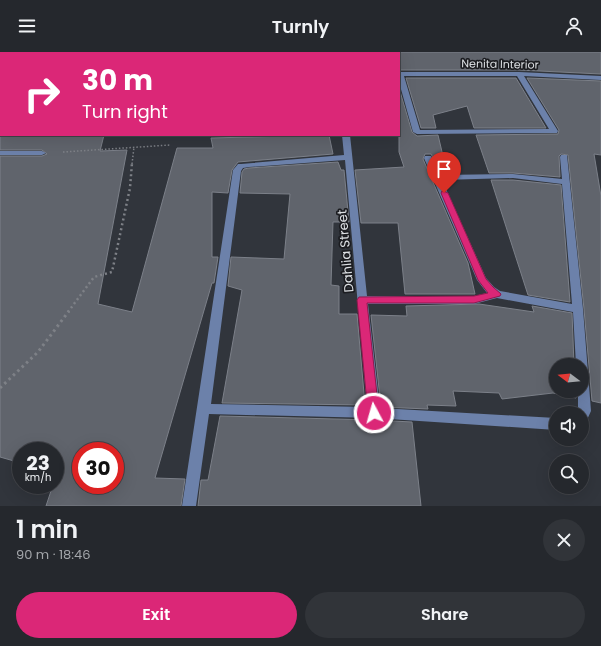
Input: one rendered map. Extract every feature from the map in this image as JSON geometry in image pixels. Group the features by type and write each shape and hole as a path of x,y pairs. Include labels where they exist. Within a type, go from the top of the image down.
{"street":[{"path":"400,74 417,132 554,131 519,74"},
{"name":"Nenita Interior","path":"400,74 519,74 601,78"},
{"name":"Dahlia Street","path":"346,136 374,413"},
{"path":"0,153 42,153"},
{"path":"189,506 237,170 240,166 349,157"},
{"path":"564,157 586,406"},
{"path":"428,158 482,280 490,290 497,294 578,309"},
{"path":"438,178 513,176 566,182"},
{"path":"362,300 474,300 497,294"},
{"path":"204,409 374,413 549,424"}],"path":[{"path":"42,153 170,145"},
{"path":"0,388 38,352 94,277 112,272 130,188 134,147"}],"building":[{"path":"400,52 601,52 601,74 519,70 400,70"},
{"path":"406,78 516,78 546,128 474,128 467,106 433,115 436,128 421,128"},
{"path":"527,78 601,81 601,155 594,154 601,196 601,403 592,401 568,155 561,154 559,156 560,177 513,173 489,173 476,135 558,134 559,130"},
{"path":"400,91 412,132 417,136 438,135 447,173 441,173 431,154 425,154 423,159 468,263 475,294 405,294 398,223 361,223 355,170 404,167 399,152"},
{"path":"0,136 104,136 100,151 127,150 98,304 132,312 177,148 213,148 211,138 329,136 333,154 238,162 232,170 228,193 212,192 212,257 218,257 214,283 212,283 155,478 185,479 181,506 46,506 50,494 64,494 64,442 12,442 12,460 0,457 0,156 42,156 47,154 42,150 0,150"},
{"path":"338,162 341,170 344,170 349,222 333,222 331,285 339,286 339,314 357,314 365,405 222,403 242,290 228,286 231,257 284,259 290,194 240,193 242,172 244,169 249,168"},
{"path":"491,180 513,180 561,185 570,302 528,295"},
{"path":"479,304 534,312 532,306 572,313 574,358 549,358 549,393 502,399 499,393 453,391 456,406 427,405 428,409 381,407 371,315 407,316 406,306"},
{"path":"220,416 412,422 421,506 198,506 201,480 208,480"}],"route":[{"path":"374,413 362,300 474,300 497,294 490,290 482,280 444,193"}]}
